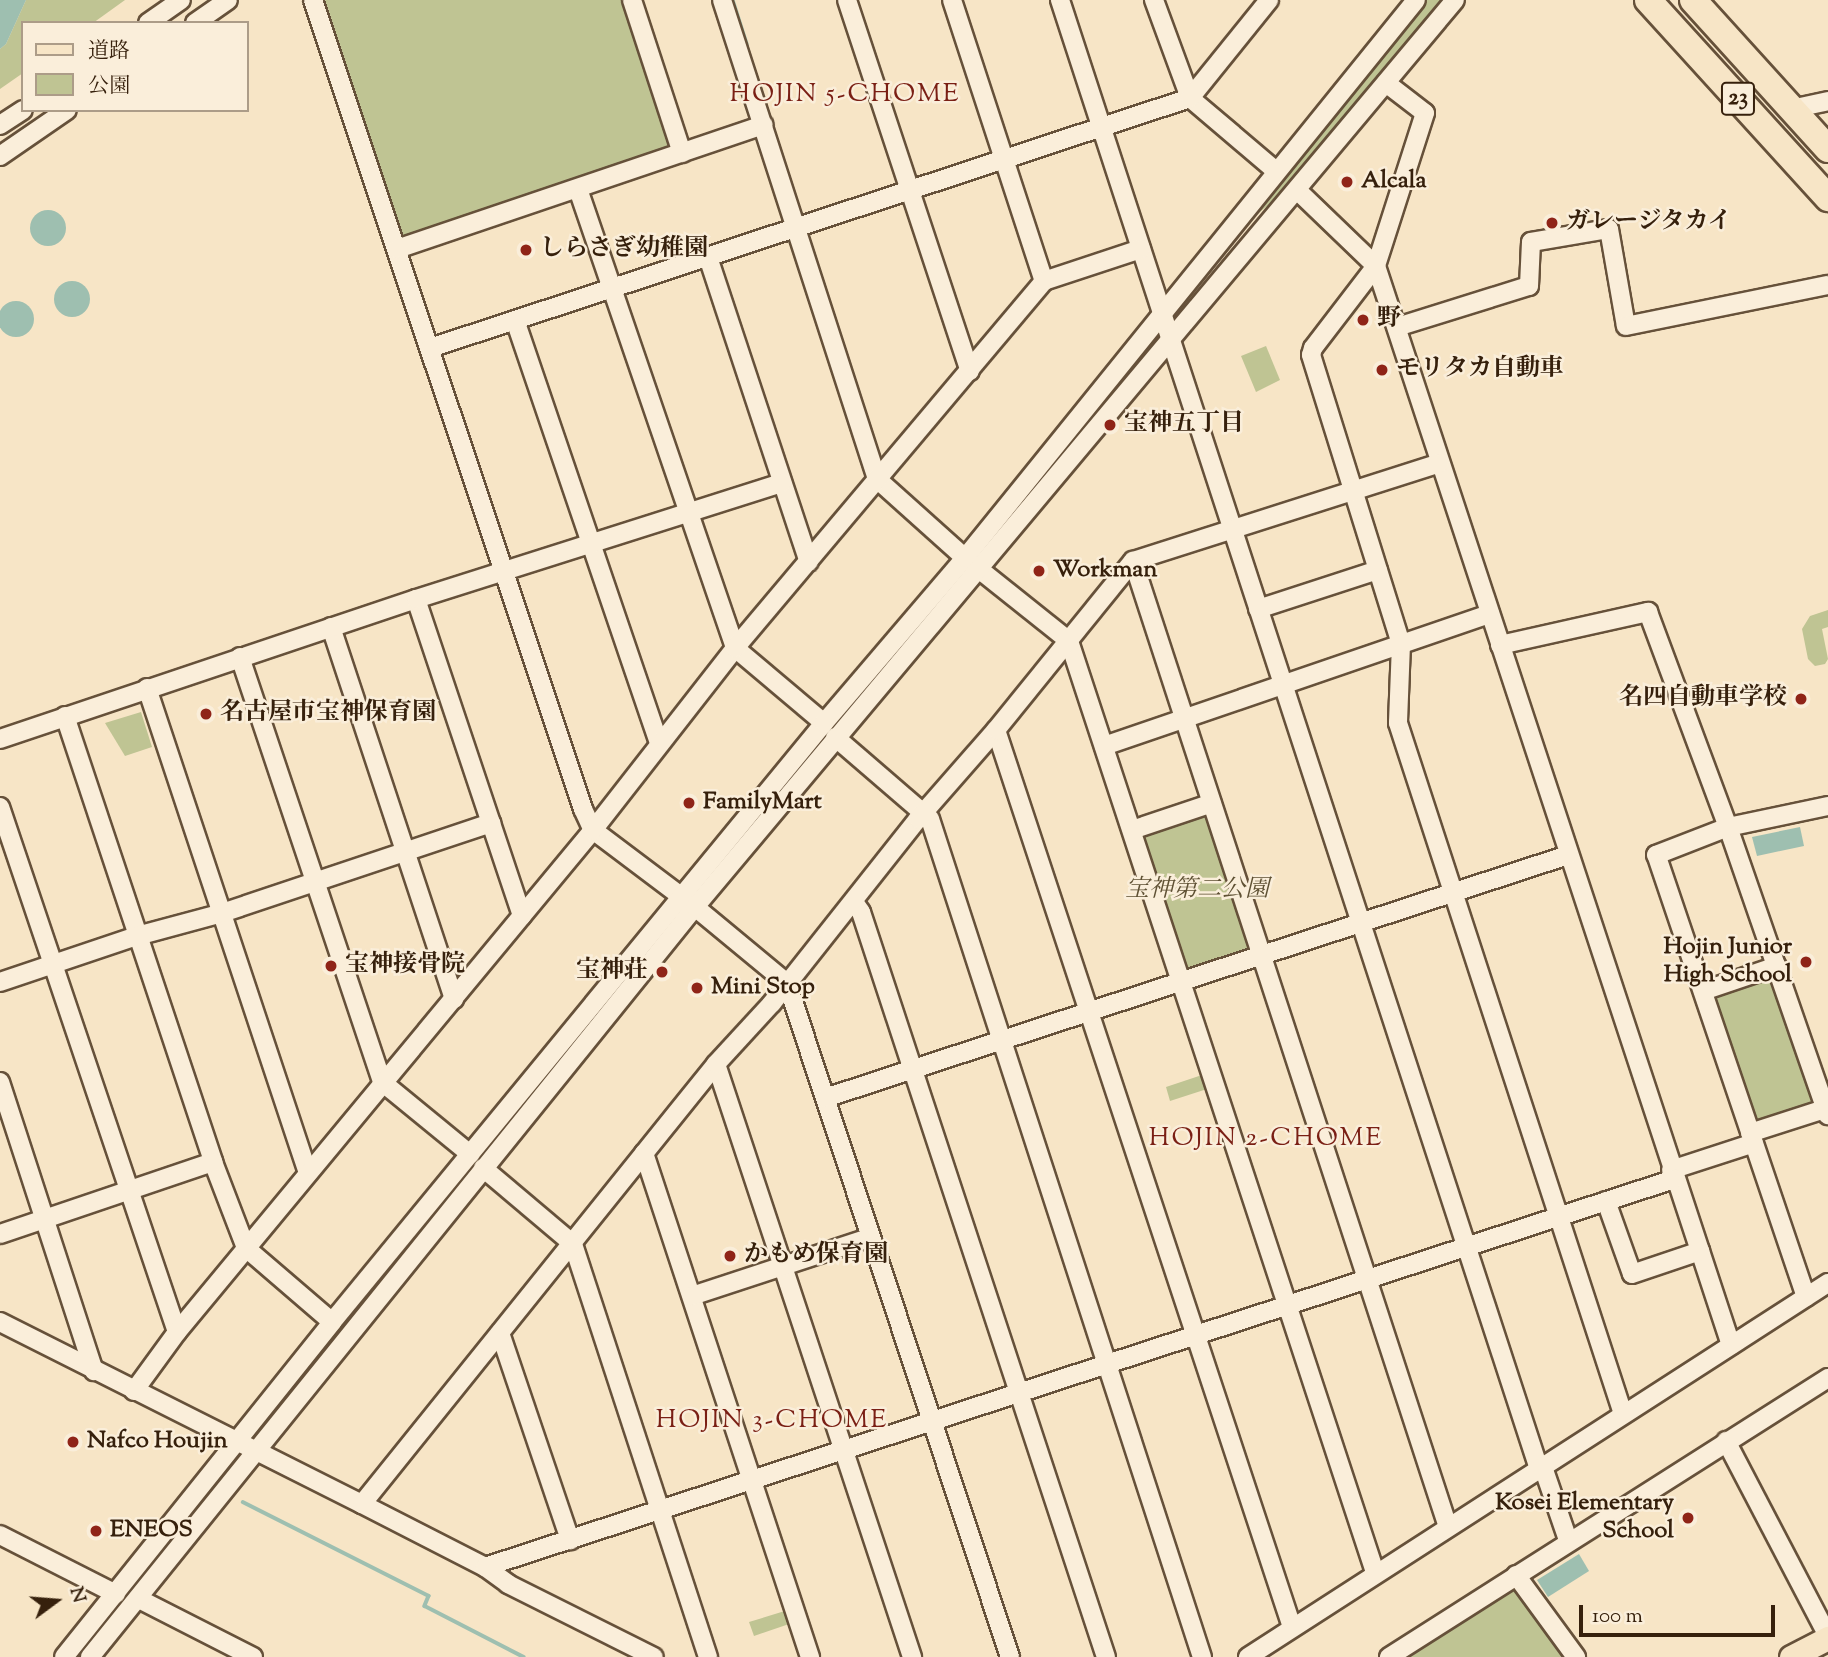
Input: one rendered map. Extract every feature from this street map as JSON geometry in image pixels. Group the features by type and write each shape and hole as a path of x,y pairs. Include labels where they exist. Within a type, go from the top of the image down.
{"highway":[{"name":"23","path":"1648,0 1828,198"},
{"name":"23","path":"1693,0 1828,149"}],"main road":[{"path":"1791,1657 1828,1637"}],"street":[{"path":"151,21 181,0"},
{"path":"198,21 228,0"},
{"path":"313,0 503,570 593,830 689,903 787,983 1010,1657"},
{"path":"633,0 682,153"},
{"path":"722,0 877,479 965,558 1069,641 1375,1572"},
{"path":"846,0 970,371"},
{"path":"952,0 1044,281"},
{"path":"1060,0 1467,1247 1568,1540"},
{"path":"1154,0 1190,98 1275,170"},
{"path":"430,348 1190,98 1269,0"},
{"path":"90,1657 257,1452 689,903 1163,314 1275,170 1416,0"},
{"path":"830,730 979,569 1170,337 1455,0"},
{"path":"1386,83 1424,113 1376,266 1313,348 1311,355 1401,644 1398,723 1623,1414"},
{"path":"1791,108 1828,101"},
{"path":"0,125 21,111"},
{"path":"0,156 64,112"},
{"path":"397,249 764,125"},
{"path":"578,189 735,648 930,819 1202,1657"},
{"path":"1297,190 1376,266 1672,1175 1731,1345"},
{"path":"1397,327 1529,286 1531,242 1609,229 1626,326 1828,285"},
{"path":"134,1391 177,1332 593,830 735,648 1044,281 1141,249"},
{"path":"708,257 809,562"},
{"path":"515,320 659,743"},
{"path":"362,1504 716,1064 787,983 924,812 996,730 1133,561 1440,463"},
{"path":"0,738 503,570 782,483"},
{"path":"1133,561 1448,1527"},
{"path":"1258,610 1378,570"},
{"path":"416,599 522,916"},
{"path":"485,1567 1289,1307 1606,1201 1672,1175 1752,1138 1827,1110 1728,827 1648,612 1500,645"},
{"path":"1104,746 1490,614"},
{"path":"331,627 454,999"},
{"path":"240,657 382,1082 470,1154"},
{"path":"147,688 308,1172"},
{"path":"65,716 213,1162 246,1248 332,1322"},
{"path":"996,730 1292,1627"},
{"path":"1132,830 1212,803"},
{"path":"1806,1297 1656,855 1728,827 1828,806"},
{"path":"0,807 127,1191 177,1332"},
{"path":"0,982 137,936 222,913 491,823"},
{"path":"825,1098 1568,855"},
{"path":"854,902 861,912 1106,1657"},
{"path":"64,1657 191,1495 238,1441 470,1154 689,903"},
{"path":"1703,991 1777,966"},
{"path":"716,1064 912,1657"},
{"path":"0,1082 94,1371"},
{"path":"644,1153 810,1657"},
{"path":"0,1234 213,1162"},
{"path":"483,1168 573,1244 708,1657"},
{"path":"1606,1201 1632,1274 1700,1251"},
{"path":"692,1296 871,1237"},
{"path":"1248,1657 1375,1572 1828,1283"},
{"path":"0,1322 485,1567 508,1584 654,1657"},
{"path":"500,1334 570,1540"},
{"path":"1389,1657 1568,1540 1828,1378"},
{"path":"1726,1441 1828,1637"},
{"path":"0,1535 116,1594"},
{"path":"1516,1575 1576,1657"},
{"path":"139,1599 226,1651 253,1657"}],"green space":[{"path":"26,0 125,0 96,21 21,21 21,74 0,89 0,49 6,44"},
{"path":"325,0 622,0 670,147 667,151 410,237 403,235"},
{"path":"1427,0 1447,0 1278,197 1236,232 1410,16"},
{"path":"1266,346 1280,380 1256,392 1241,356"},
{"path":"1828,610 1828,627 1822,629 1828,659 1825,664 1815,666 1808,659 1802,629 1810,616"},
{"path":"141,712 152,747 125,756 105,723"},
{"name":"宝神第二公園","path":"1204,809 1209,814 1252,945 1247,951 1188,970 1184,967 1141,836 1145,830"},
{"path":"1767,974 1775,977 1815,1098 1813,1105 1759,1123 1753,1121 1711,995"},
{"path":"1202,1075 1207,1089 1170,1101 1166,1087"},
{"path":"1511,1587 1516,1588 1568,1657 1403,1657"},
{"path":"788,1610 792,1623 754,1636 749,1622"}],"shaded area":[{"path":"0,0 26,0 6,44 0,49"},
{"path":"48,210 61,215 66,228 61,241 48,246 35,241 30,228 35,215"},
{"path":"72,281 85,286 90,299 85,312 72,317 59,312 54,299 59,286"},
{"path":"9,302 23,302 33,312 33,326 23,336 9,336 -1,326 -1,312"},
{"path":"1800,827 1804,846 1757,856 1752,837"},
{"path":"1579,1554 1589,1571 1548,1597 1537,1580"}],"waterway":[{"path":"733,0 747,44"},
{"path":"1084,635 1126,585"},
{"path":"243,1502 429,1596 425,1606 524,1657"}],"place":[{"name":"Alcala","path":"1347,182"},
{"name":"ガレージタカイ","path":"1552,223"},
{"name":"しらさぎ幼稚園","path":"526,250"},
{"name":"野","path":"1363,320"},
{"name":"モリタカ自動車","path":"1382,370"},
{"name":"宝神五丁目","path":"1110,425"},
{"name":"Workman","path":"1039,571"},
{"name":"名四自動車学校","path":"1801,699"},
{"name":"名古屋市宝神保育園","path":"206,714"},
{"name":"FamilyMart","path":"689,803"},
{"name":"Hojin Junior High School","path":"1806,962"},
{"name":"宝神接骨院","path":"331,966"},
{"name":"宝神荘","path":"662,972"},
{"name":"Mini Stop","path":"697,988"},
{"name":"かもめ保育園","path":"730,1256"},
{"name":"Nafco Houjin","path":"73,1442"},
{"name":"Kosei Elementary School","path":"1688,1518"},
{"name":"ENEOS","path":"96,1531"}],"district":[{"name":"HOJIN 5-CHOME","path":"845,95"},
{"name":"HOJIN 2-CHOME","path":"1266,1139"},
{"name":"HOJIN 3-CHOME","path":"772,1421"}]}
